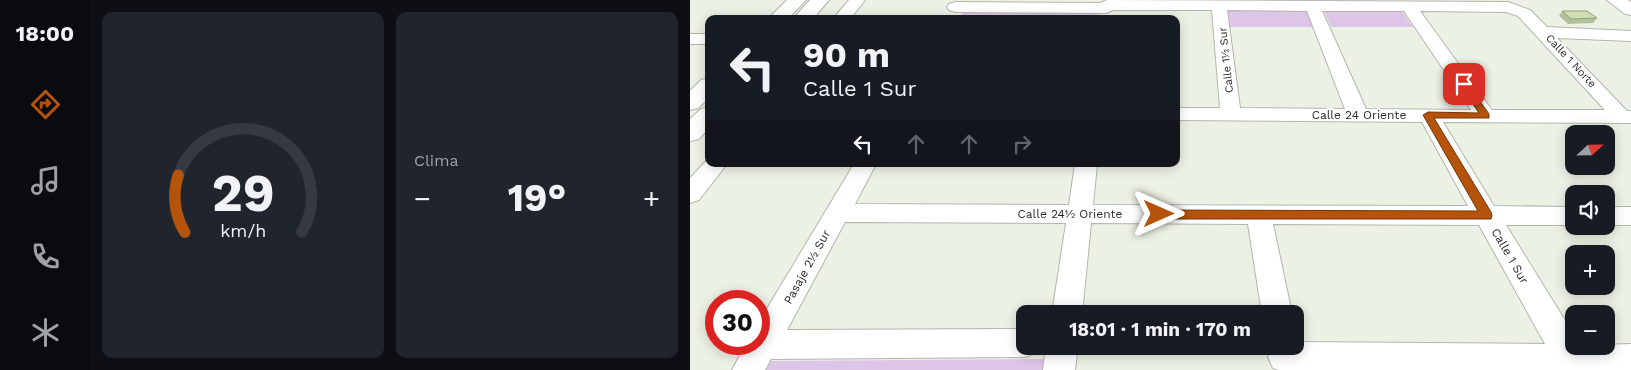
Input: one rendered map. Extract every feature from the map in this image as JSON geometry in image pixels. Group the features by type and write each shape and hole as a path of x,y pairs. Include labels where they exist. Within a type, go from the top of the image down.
{"main road":[{"path":"782,15 797,0"},
{"path":"806,15 820,0"},
{"path":"1616,0 1631,10"},
{"path":"690,103 705,89"},
{"path":"690,133 705,118"}],"street":[{"path":"844,15 857,0"},
{"path":"1312,3 1358,115"},
{"path":"954,9 1106,8 1312,3 1408,6 1486,116"},
{"name":"Calle 1½ Sur","path":"1219,5 1231,114"},
{"name":"Calle 1 Norte","path":"1408,6 1508,7 1517,9 1544,32 1626,117"},
{"path":"1544,32 1631,36"},
{"path":"690,39 705,39"},
{"name":"Calle 24 Oriente","path":"1180,114 1626,117"},
{"name":"Calle 1 Sur","path":"1428,115 1574,364"},
{"path":"690,194 713,167"},
{"name":"Pasaje 2½ Sur","path":"756,357 863,167"},
{"path":"1068,305 1086,167"},
{"name":"Calle 24½ Oriente","path":"837,213 1565,216"},
{"path":"1259,215 1275,305"},
{"path":"1615,216 1631,216"},
{"path":"756,357 1016,343"},
{"path":"1060,370 1061,355"},
{"path":"1284,358 1574,364 1631,359"}],"shaded area":[{"path":"1307,8 1314,27 1227,27 1223,9"},
{"path":"964,10 1100,11 1100,15 961,15"},
{"path":"1324,10 1401,10 1413,27 1331,27"},
{"path":"1048,359 1046,370 766,370 771,361"}],"building":[{"path":"1562,11 1587,11 1597,18 1571,19"}],"route":[{"path":"1159,214 1486,216 1428,115 1486,116 1464,84"}]}
